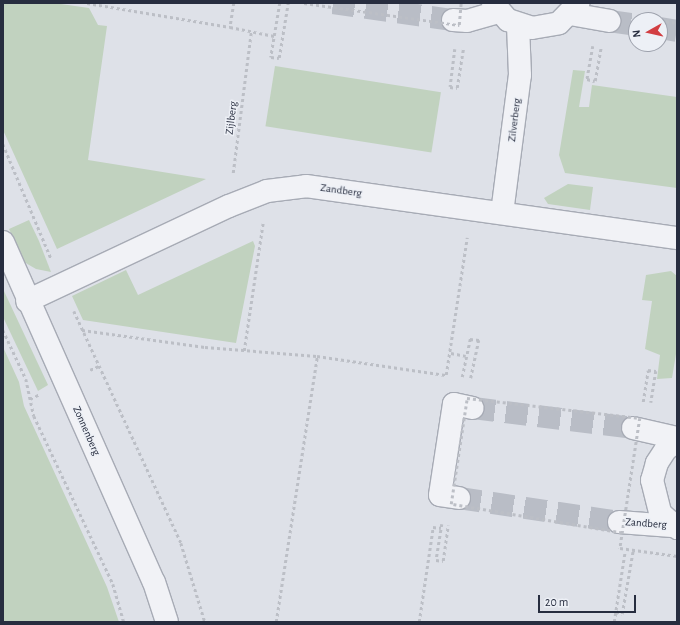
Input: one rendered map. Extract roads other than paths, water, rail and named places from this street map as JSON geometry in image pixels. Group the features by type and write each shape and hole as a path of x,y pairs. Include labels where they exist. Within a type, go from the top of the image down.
{"street":[{"path":"459,24 496,8 518,26 546,27 574,9 609,20"},
{"name":"Zilverberg","path":"502,213 520,75 518,26"},
{"name":"Zandberg","path":"27,301 229,206 267,191 306,186 677,238"},
{"name":"Zonnenberg","path":"3,242 27,301 154,582 167,622"},
{"path":"452,502 440,495 454,404 467,400"},
{"path":"640,426 677,438"},
{"name":"Zandberg","path":"675,527 660,513 652,480 657,463 666,449 677,442"},
{"name":"Zandberg","path":"624,526 675,527"}],"tunnel":[{"path":"333,3 453,20"},
{"path":"609,21 628,24"},
{"path":"668,29 677,31"},
{"path":"473,408 633,428"},
{"path":"459,498 619,522"}]}
